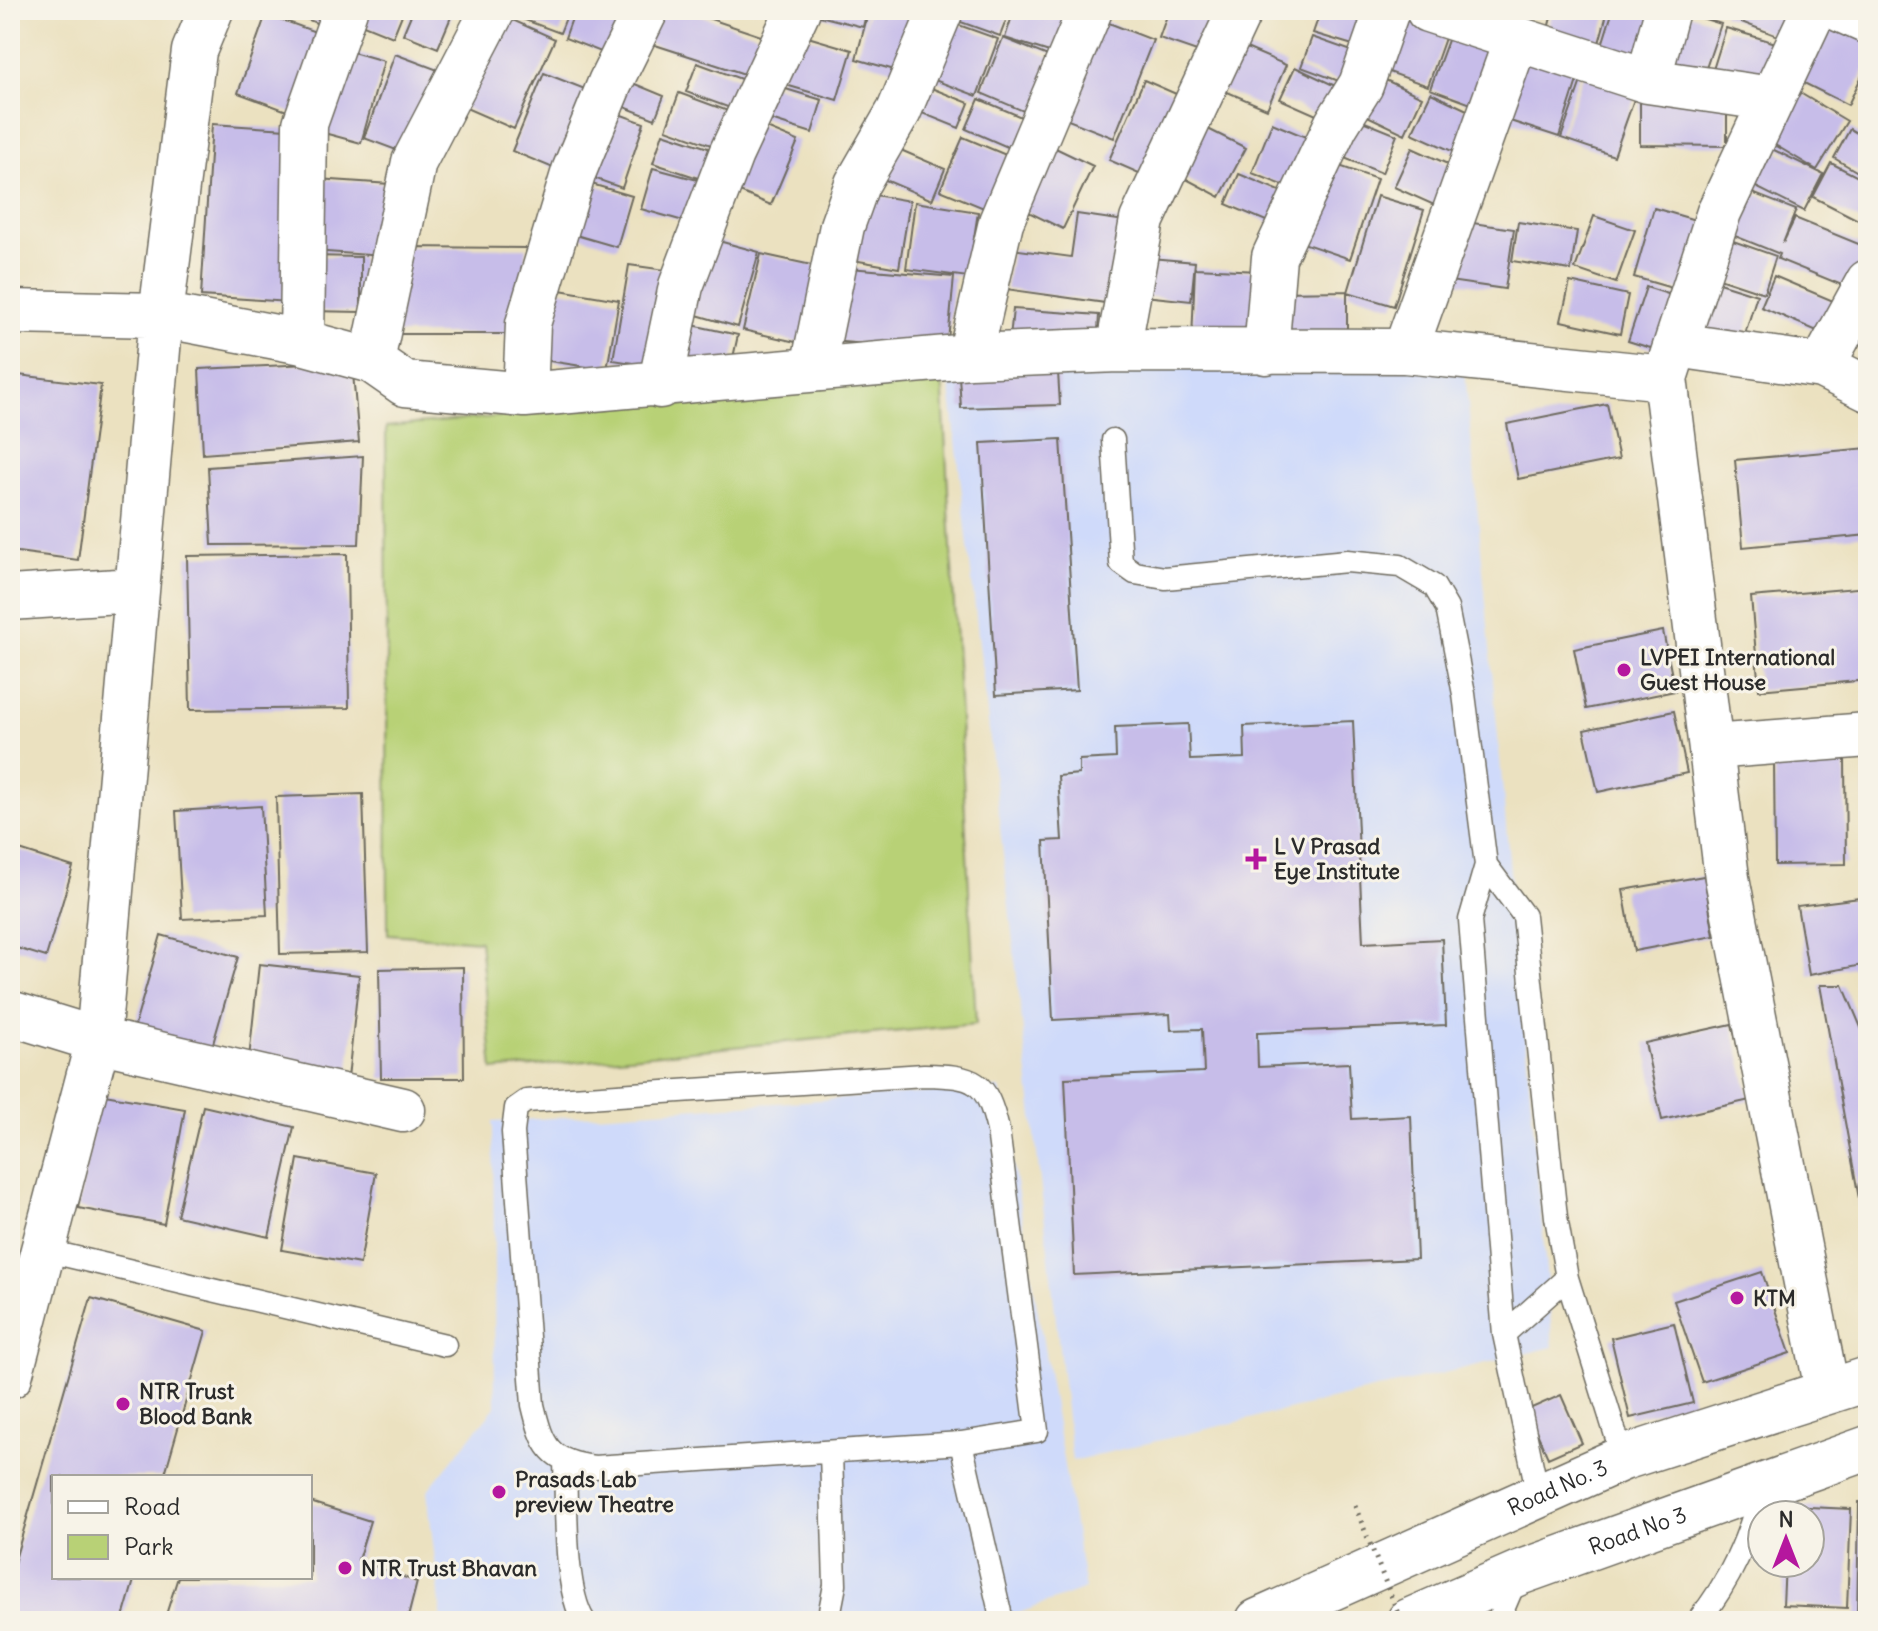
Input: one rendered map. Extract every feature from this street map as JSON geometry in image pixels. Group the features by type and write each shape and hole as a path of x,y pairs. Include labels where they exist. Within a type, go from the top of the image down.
{"street":[{"path":"10,1376 98,1040 134,590 161,315 194,51 211,10"},
{"path":"302,342 305,124 345,10"},
{"path":"372,361 414,162 493,10"},
{"path":"525,395 528,324 574,171 610,83 646,10"},
{"path":"660,386 681,286 731,154 798,10"},
{"path":"813,368 847,212 857,184 899,111 941,10"},
{"path":"970,356 1001,222 1090,10"},
{"path":"1118,350 1142,220 1240,10"},
{"path":"1266,352 1274,257 1336,125 1361,85 1387,10"},
{"path":"1428,10 1648,81 1772,99"},
{"path":"1648,81 1667,10"},
{"path":"1814,10 1719,212 1671,361 1727,878 1827,1390"},
{"path":"1841,10 1868,22"},
{"path":"1405,351 1516,40"},
{"path":"1822,366 1868,282"},
{"path":"10,312 161,315 302,342 372,361 405,384 525,395 660,386 813,368 970,356 1118,350 1405,351 1822,366 1868,389"},
{"path":"10,598 134,590"},
{"path":"1711,747 1868,735"},
{"path":"10,1013 98,1040 403,1110"},
{"name":"Road No. 3","path":"1258,1621 1623,1458 1868,1379"},
{"name":"Road No 3","path":"1409,1621 1519,1573 1868,1448"}],"lane":[{"path":"1113,440 1121,563 1135,573 1165,578 1347,561 1400,566 1434,586 1447,608 1464,694 1486,865 1470,920 1504,1334 1538,1494"},
{"path":"1486,865 1524,916 1556,1217 1567,1278 1623,1458"},
{"path":"924,1075 952,1076 974,1082 990,1097 998,1130 1037,1431 961,1443 594,1467 565,1463 541,1437 533,1405 512,1118 516,1108 526,1101 924,1075"},
{"path":"43,1250 445,1345"},
{"path":"1504,1334 1567,1278"},
{"path":"961,1443 1002,1621"},
{"path":"828,1621 835,1585 831,1452"},
{"path":"565,1463 569,1559 579,1613 584,1621"},
{"path":"1698,1621 1720,1594 1740,1557 1762,1487"},
{"path":"1498,1621 1519,1573"}],"path":[{"path":"1355,1506 1401,1621"}],"shaded area":[{"name":"L V Prasad Eye Institute","path":"1464,360 1553,1347 1072,1461 948,370"},
{"path":"1000,1088 1085,1589 997,1621 442,1621 427,1491 495,1407 493,1122"}],"green space":[{"path":"942,375 976,1024 493,1070 480,941 388,934 386,427"}],"building":[{"path":"285,10 341,10 333,30"},
{"path":"354,10 404,10 393,37 351,20"},
{"path":"413,10 454,10 438,48 403,34"},
{"path":"507,10 569,10 560,33 506,13"},
{"path":"575,10 631,10 614,57 565,38"},
{"path":"657,10 684,10 773,40 760,79 646,42"},
{"path":"813,10 867,10 863,27 812,14"},
{"path":"869,10 900,10 928,18 912,75 856,59"},
{"path":"947,10 1010,10 1000,36 944,16"},
{"path":"1014,10 1078,10 1065,57 1005,38"},
{"path":"1169,10 1196,10 1227,21 1214,57 1159,38"},
{"path":"1321,10 1379,10 1366,49 1313,33"},
{"path":"1397,10 1450,24 1428,86 1375,67"},
{"path":"1553,10 1608,10 1595,58 1544,44"},
{"path":"1613,10 1638,10 1658,16 1640,74 1597,61"},
{"path":"1676,10 1721,24 1704,74 1660,60"},
{"path":"1725,10 1799,10 1788,40 1723,15"},
{"path":"266,14 324,35 295,114 238,93"},
{"path":"499,14 555,39 514,129 459,105"},
{"path":"1819,16 1868,40 1868,63 1848,105 1790,76"},
{"path":"942,19 998,39 977,96 921,75"},
{"path":"1101,20 1153,40 1114,138 1063,118"},
{"path":"1454,24 1506,44 1482,108 1430,89"},
{"path":"1726,28 1779,44 1764,93 1711,76"},
{"path":"794,33 852,50 837,100 779,83"},
{"path":"1312,37 1366,56 1355,87 1301,67"},
{"path":"1003,38 1063,62 1040,118 981,93"},
{"path":"1237,44 1286,65 1267,109 1218,88"},
{"path":"335,47 384,61 361,143 313,130"},
{"path":"1527,48 1582,65 1559,137 1504,119"},
{"path":"395,54 438,70 407,154 364,138"},
{"path":"697,63 755,84 744,113 686,92"},
{"path":"1295,67 1346,91 1332,122 1280,99"},
{"path":"1586,67 1639,85 1614,156 1561,138"},
{"path":"544,73 590,91 558,170 512,151"},
{"path":"1377,76 1422,97 1405,134 1359,112"},
{"path":"618,77 664,96 655,119 609,101"},
{"path":"1144,80 1190,100 1155,180 1109,160"},
{"path":"916,82 969,103 959,128 907,107"},
{"path":"766,83 822,100 812,133 755,115"},
{"path":"1795,90 1847,121 1817,170 1765,139"},
{"path":"679,93 739,115 725,150 666,129"},
{"path":"1431,93 1484,118 1465,157 1412,133"},
{"path":"1640,95 1727,95 1727,146 1640,145"},
{"path":"979,99 1033,122 1019,152 966,129"},
{"path":"605,109 644,123 622,188 582,174"},
{"path":"1350,116 1397,135 1382,173 1334,154"},
{"path":"752,122 798,141 771,205 725,186"},
{"path":"1272,123 1313,140 1293,189 1252,173"},
{"path":"212,124 301,130 290,302 201,296"},
{"path":"1200,125 1246,148 1220,197 1175,173"},
{"path":"1850,129 1868,140 1868,178 1834,158"},
{"path":"663,133 720,152 710,182 653,163"},
{"path":"963,137 1018,160 996,213 940,190"},
{"path":"1043,142 1093,166 1063,229 1012,204"},
{"path":"889,145 945,169 932,200 876,176"},
{"path":"1766,146 1823,174 1804,211 1748,183"},
{"path":"1412,148 1461,170 1443,209 1394,187"},
{"path":"1322,160 1377,179 1350,259 1294,240"},
{"path":"1831,163 1868,182 1868,225 1813,197"},
{"path":"653,168 705,182 694,224 641,209"},
{"path":"1239,174 1287,194 1273,224 1226,204"},
{"path":"317,179 390,184 384,256 312,251"},
{"path":"578,180 632,196 617,247 562,231"},
{"path":"1742,189 1796,210 1783,243 1795,218 1866,247 1849,288 1778,259 1780,254 1725,232"},
{"path":"857,192 910,201 899,268 847,259"},
{"path":"1377,196 1424,210 1394,306 1348,292"},
{"path":"915,202 978,212 968,277 906,269"},
{"path":"1654,208 1709,224 1689,293 1634,277"},
{"path":"1077,214 1132,222 1120,305 1006,289 1012,249 1071,257"},
{"path":"1594,216 1635,230 1616,283 1575,269"},
{"path":"1459,221 1514,229 1505,289 1449,281"},
{"path":"1518,222 1577,231 1571,270 1512,261"},
{"path":"1716,235 1776,256 1764,293 1704,273"},
{"path":"704,237 759,252 738,327 683,311"},
{"path":"406,247 527,248 514,334 394,334"},
{"path":"761,254 830,269 813,346 743,330"},
{"path":"310,256 361,257 361,312 310,311"},
{"path":"1139,257 1195,262 1191,301 1135,295"},
{"path":"629,265 673,271 659,367 613,360"},
{"path":"838,267 954,277 947,351 831,341"},
{"path":"1195,268 1259,271 1255,344 1192,340"},
{"path":"1774,276 1838,303 1824,334 1761,307"},
{"path":"1703,278 1757,295 1741,347 1686,331"},
{"path":"1570,282 1628,295 1620,334 1561,321"},
{"path":"542,287 619,300 607,370 530,358"},
{"path":"1646,287 1687,300 1670,354 1628,341"},
{"path":"1347,291 1347,348 1278,348 1278,292"},
{"path":"1868,307 1868,347 1853,339"},
{"path":"1013,309 1099,315 1097,345 1010,338"},
{"path":"683,323 738,335 729,376 674,364"},
{"path":"352,362 359,442 203,454 199,369"},
{"path":"1058,372 1060,405 961,408 959,376"},
{"path":"10,374 101,385 78,560 10,551"},
{"path":"1607,404 1619,459 1518,479 1507,424"},
{"path":"1061,439 1077,690 996,695 981,443"},
{"path":"1868,448 1868,535 1743,547 1735,460"},
{"path":"363,456 359,544 212,545 208,467"},
{"path":"347,554 349,708 190,710 187,556"},
{"path":"1868,587 1868,680 1759,690 1751,597"},
{"name":"LVPEI International Guest House","path":"1663,631 1675,691 1586,709 1574,649"},
{"path":"1674,711 1687,773 1598,792 1584,730"},
{"path":"1353,721 1363,943 1442,939 1446,1025 1257,1033 1258,1067 1349,1063 1352,1119 1411,1116 1417,1259 1074,1275 1065,1078 1204,1072 1202,1029 1171,1030 1170,1014 1053,1020 1044,841 1062,840 1058,776 1079,774 1079,760 1116,758 1115,727 1188,724 1190,760 1245,758 1244,726"},
{"path":"1845,759 1846,864 1775,865 1774,760"},
{"path":"1864,760 1868,760 1868,846 1865,846"},
{"path":"363,794 368,952 280,954 276,797"},
{"path":"261,806 267,915 182,919 176,811"},
{"path":"10,847 73,867 46,957 10,946"},
{"path":"1704,876 1714,936 1634,951 1623,890"},
{"path":"1868,897 1868,964 1809,975 1797,906"},
{"path":"161,935 238,957 210,1054 133,1032"},
{"path":"259,964 359,975 348,1078 248,1068"},
{"path":"463,967 464,1078 381,1078 379,969"},
{"path":"1820,985 1843,985 1868,1044 1868,1248"},
{"path":"1732,1024 1750,1100 1662,1120 1645,1043"},
{"path":"99,1094 185,1109 164,1224 78,1208"},
{"path":"203,1106 294,1127 269,1237 177,1216"},
{"path":"298,1159 376,1173 360,1264 282,1250"},
{"path":"1762,1272 1790,1353 1702,1382 1674,1301"},
{"name":"NTR Trust Blood Bank","path":"91,1298 206,1331 165,1475 52,1475 52,1579 134,1579 122,1621 10,1621 10,1577"},
{"path":"1674,1323 1693,1403 1630,1418 1611,1338"},
{"path":"1561,1395 1582,1443 1548,1458 1527,1410"},
{"path":"1859,1502 1868,1502 1868,1619 1857,1618"},
{"name":"NTR Trust Bhavan","path":"312,1503 370,1521 358,1560 417,1582 407,1621 164,1621 177,1579 312,1579"},
{"path":"1826,1508 1851,1509 1847,1608 1783,1605 1784,1579 1826,1579"}],"place":[{"name":"LVPEI International Guest House","path":"1624,670"},
{"name":"L V Prasad Eye Institute","path":"1256,859"},
{"name":"KTM","path":"1737,1298"},
{"name":"NTR Trust Blood Bank","path":"123,1404"},
{"name":"Prasads Lab preview Theatre","path":"499,1492"},
{"name":"NTR Trust Bhavan","path":"345,1568"}]}
